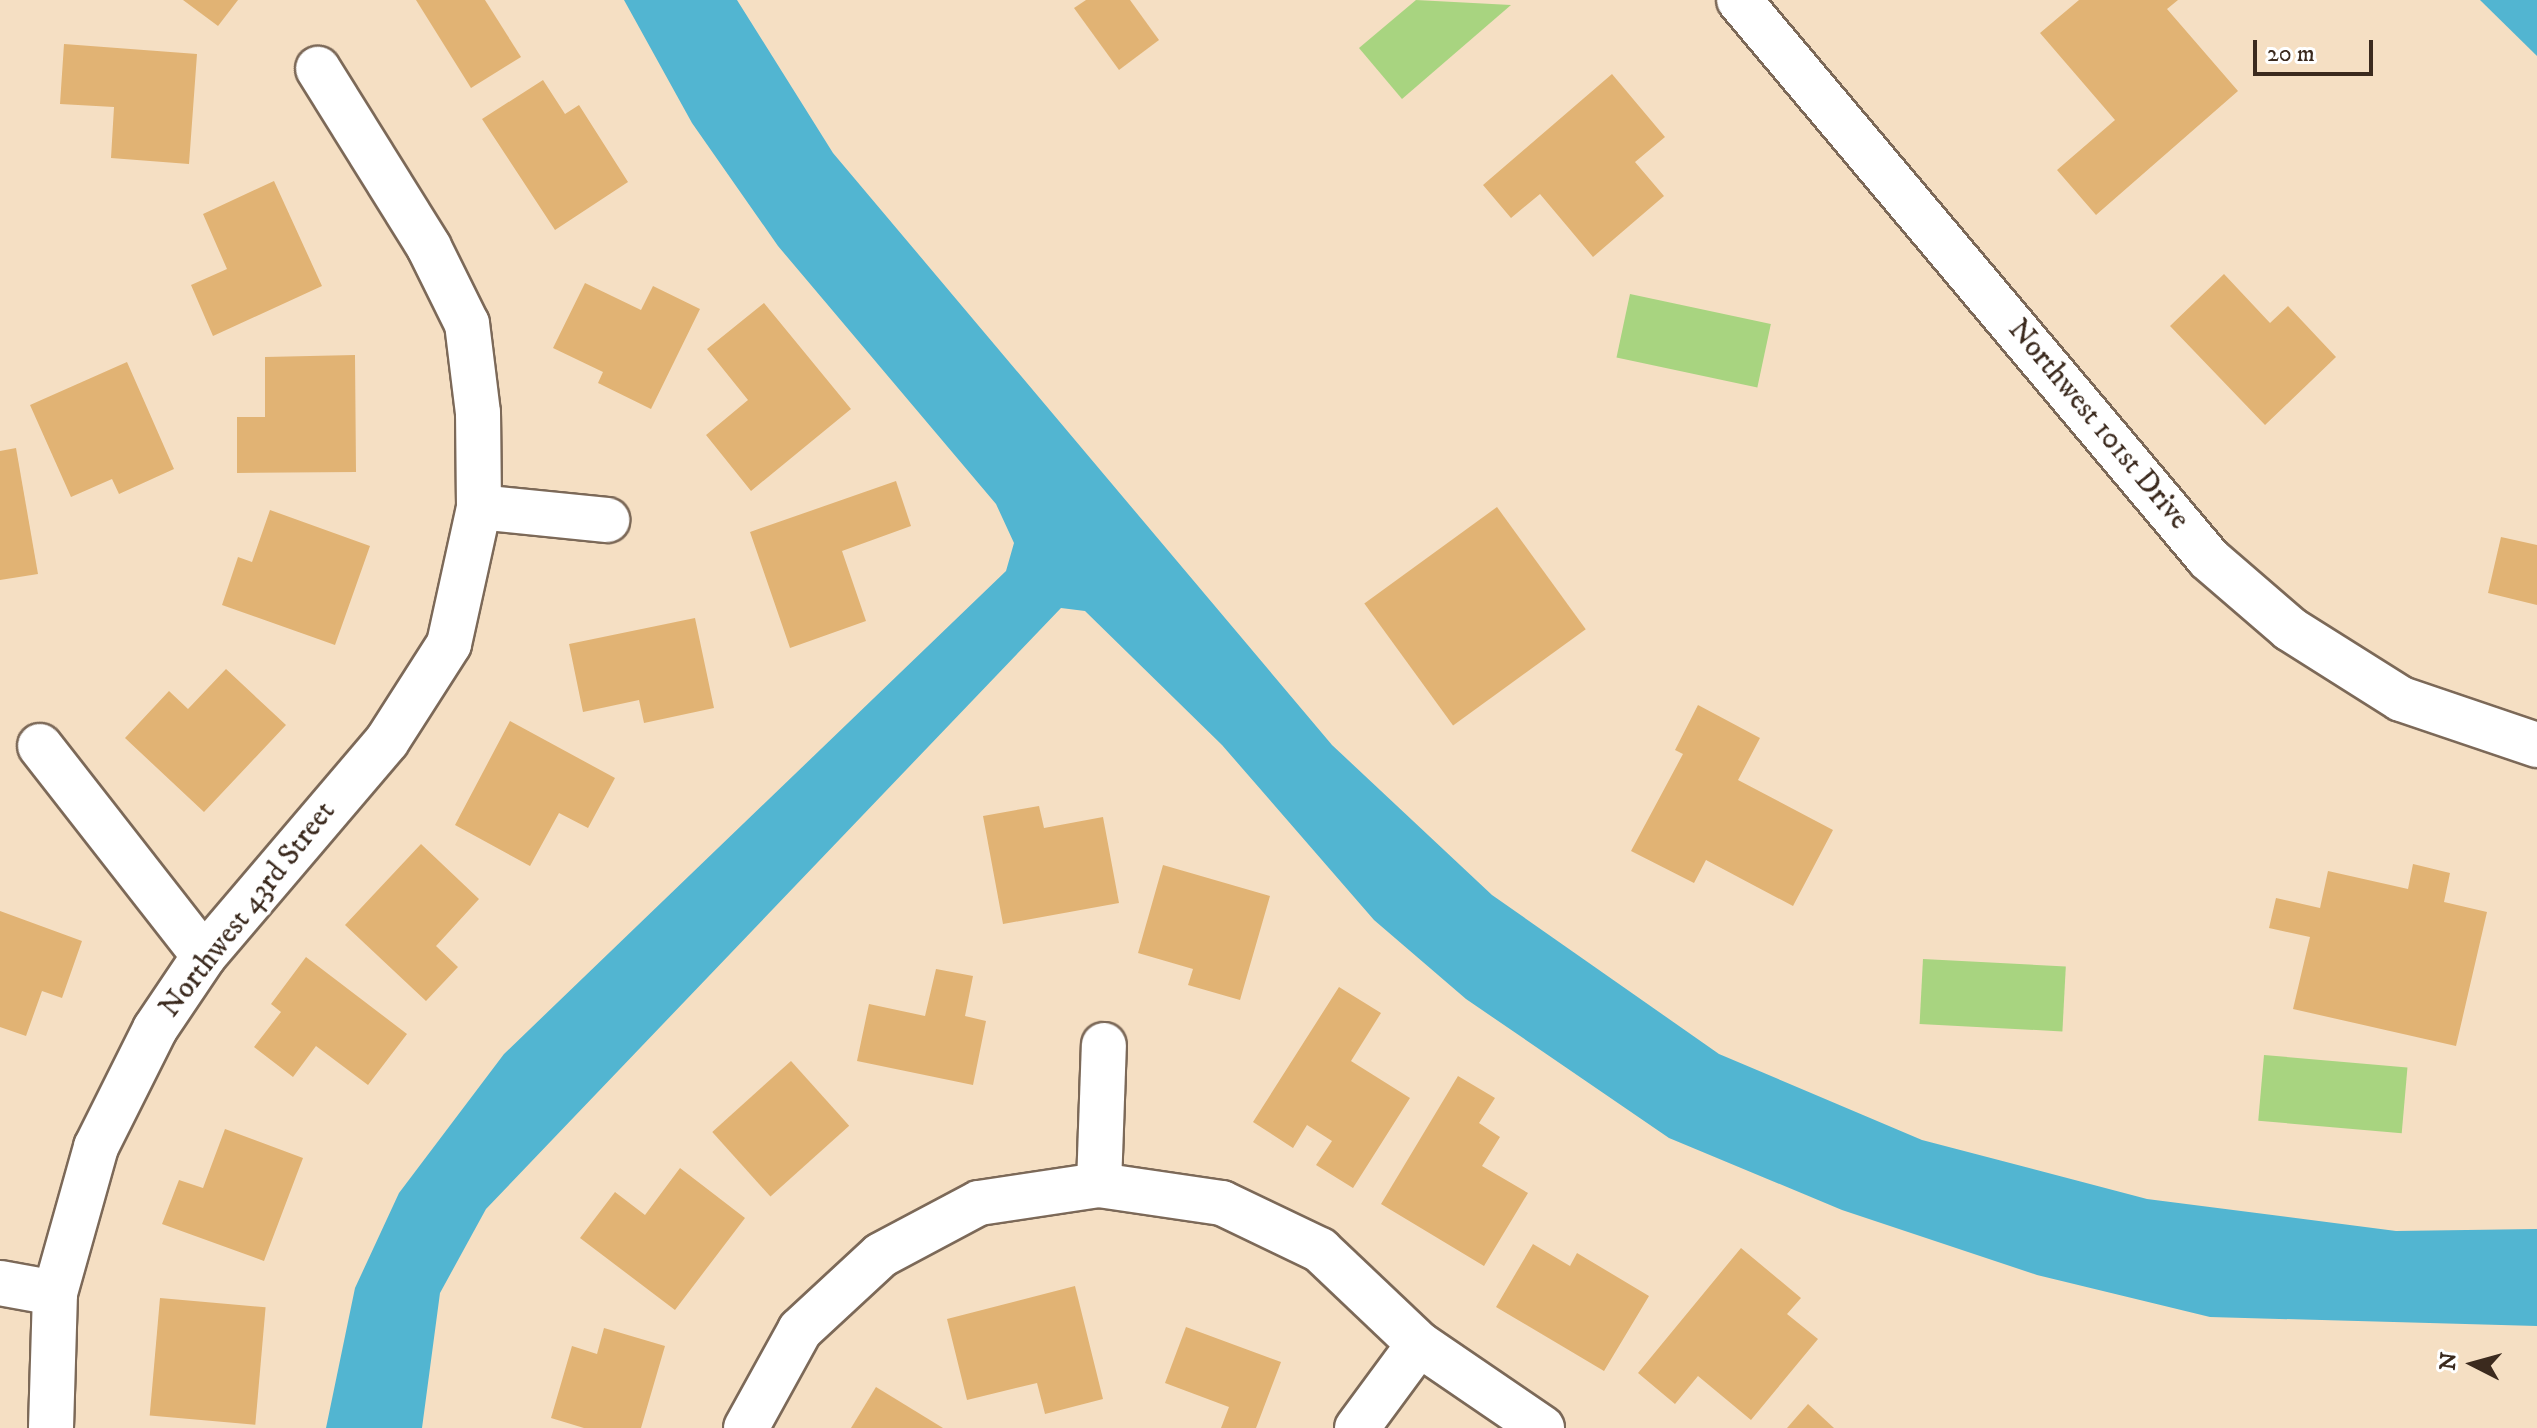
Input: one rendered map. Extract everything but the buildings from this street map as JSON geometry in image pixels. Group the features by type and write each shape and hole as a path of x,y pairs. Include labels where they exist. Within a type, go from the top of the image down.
{"street":[{"name":"Northwest 101st Drive","path":"1739,0 2209,559 2290,629 2401,699 2537,745"},
{"name":"Northwest 43rd Street","path":"51,1428 55,1293 96,1147 155,1029 204,956 387,741 449,644 479,507 478,413 467,324 429,247 318,69"},
{"path":"479,507 607,520"},
{"path":"40,746 204,956"},
{"path":"1099,1185 1104,1045"},
{"path":"746,1428 800,1330 881,1255 979,1203 1099,1185 1222,1203 1320,1250 1419,1344 1542,1428"},
{"path":"0,1283 55,1293"},
{"path":"1357,1428 1419,1344"}],"green space":[{"path":"1416,0 1511,5 1402,99 1359,48"},
{"path":"1630,294 1771,324 1757,388 1616,358"},
{"path":"1923,959 2066,966 2062,1031 1920,1024"},
{"path":"2264,1055 2407,1068 2402,1133 2258,1121"}],"water":[{"path":"624,0 737,0 833,153 1332,745 1492,895 1719,1054 1922,1140 2147,1199 2396,1231 2537,1229 2537,1326 2210,1317 2037,1275 1842,1210 1669,1138 1466,999 1374,920 1222,745 1085,611 1061,608 486,1209 440,1293 422,1428 326,1428 355,1288 399,1193 504,1054 1006,571 1014,543 996,504 778,246 692,123"},
{"path":"2480,0 2537,0 2537,56"}]}
